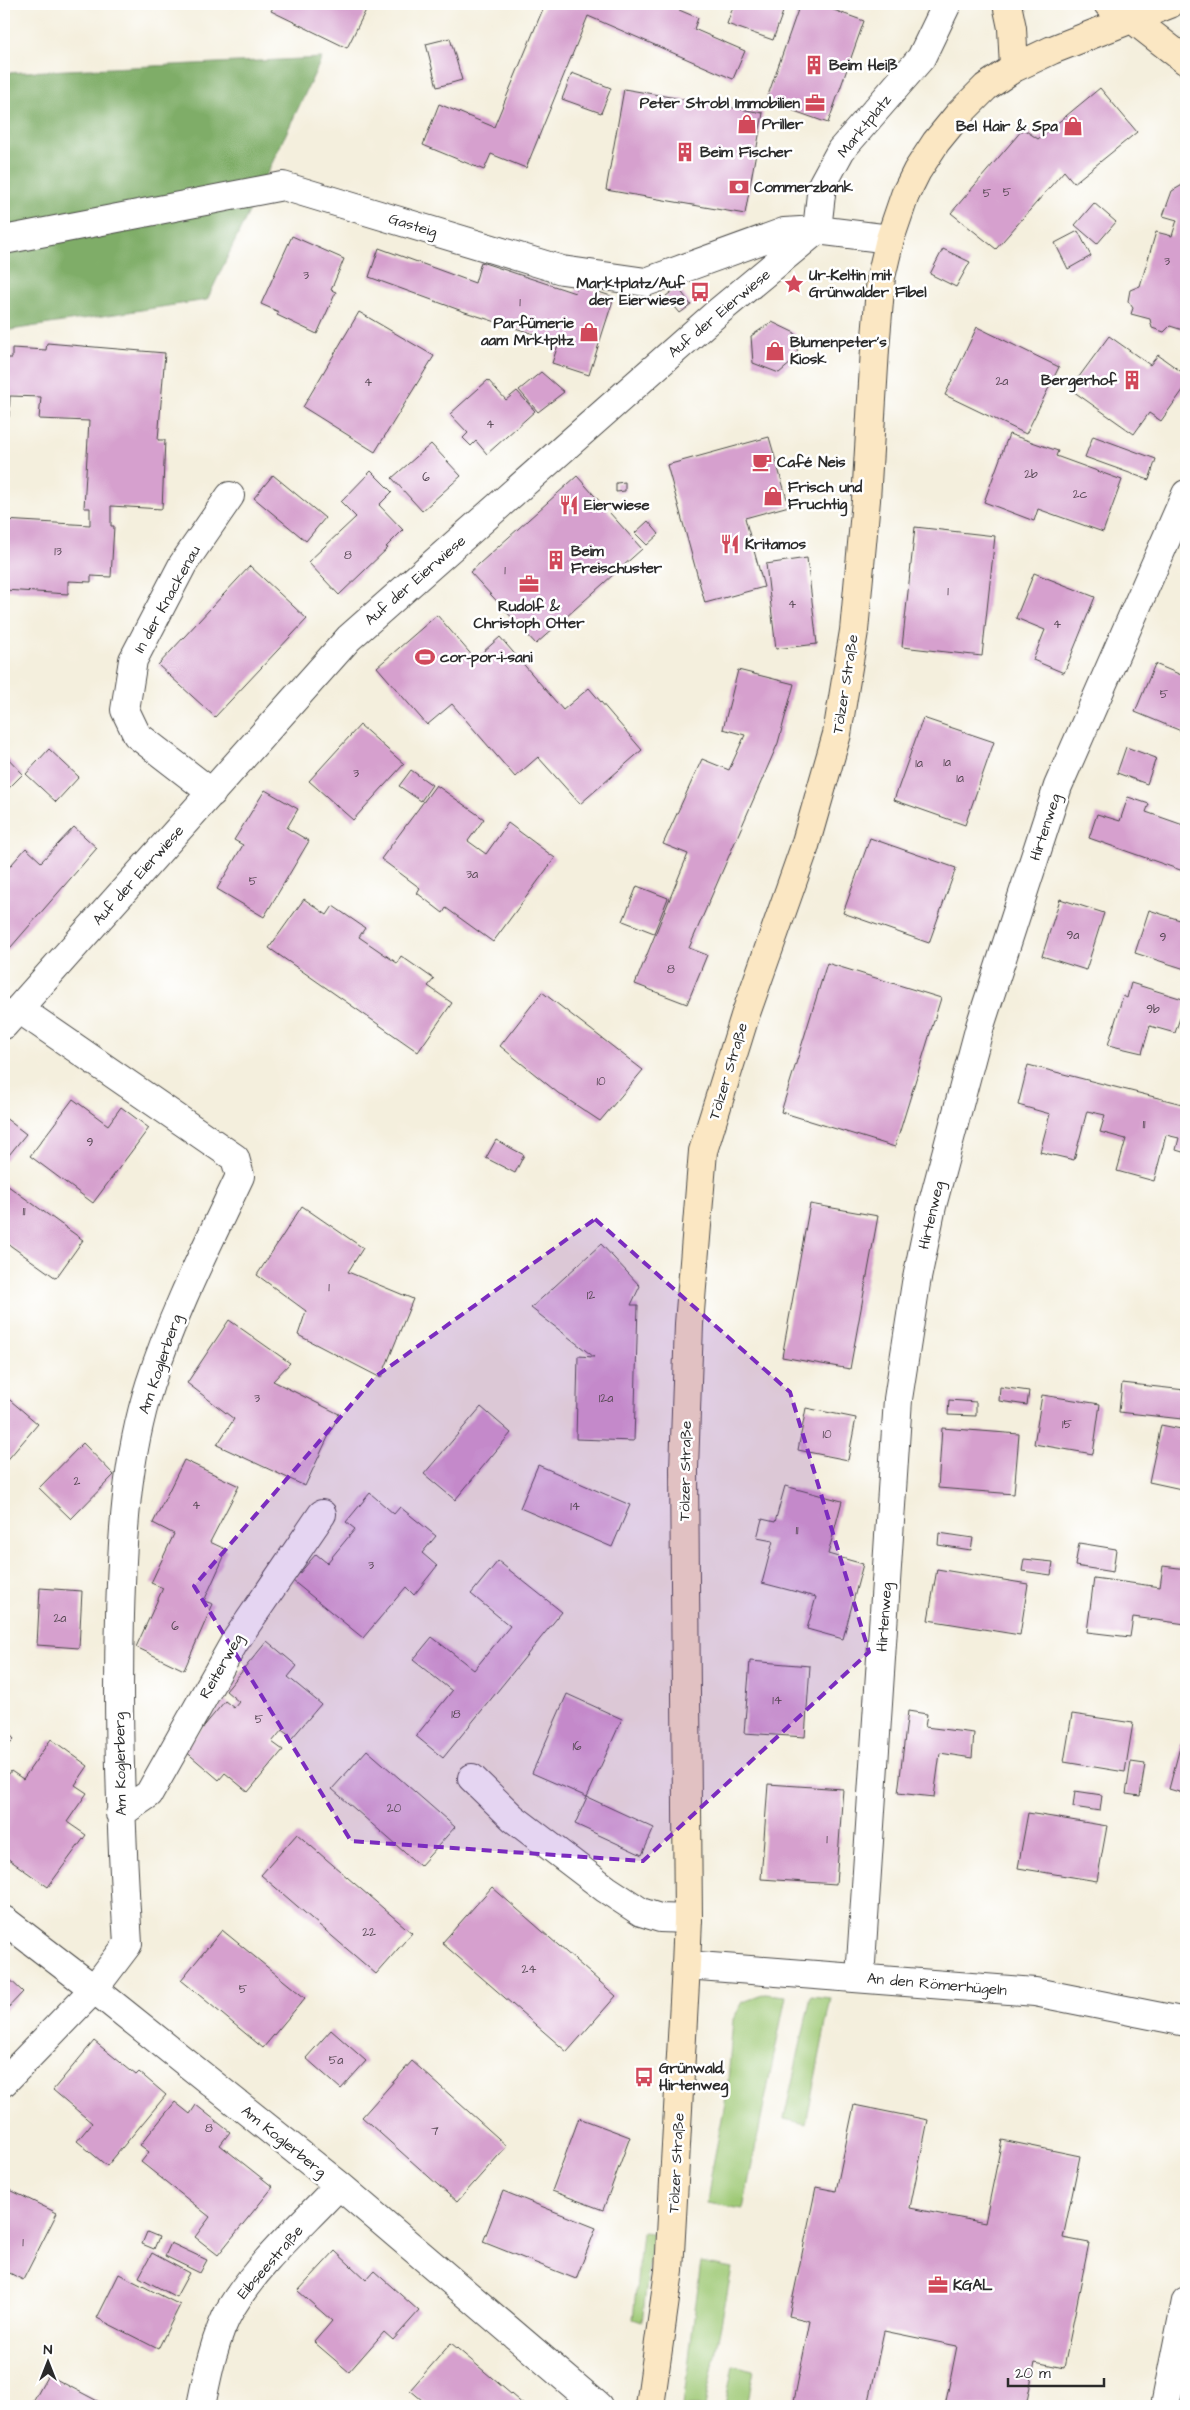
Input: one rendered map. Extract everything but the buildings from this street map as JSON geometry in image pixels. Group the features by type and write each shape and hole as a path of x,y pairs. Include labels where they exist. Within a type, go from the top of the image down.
{"main road":[{"path":"1007,4 1012,28 1014,68"},
{"path":"1108,4 1131,18 1186,61"},
{"path":"890,239 905,195 936,142 958,115 986,87 1014,68 1131,18 1170,4"},
{"name":"Tölzer Straße","path":"650,2406 669,2271 688,1919 684,1469 689,1324 703,1151 745,1016 804,849 837,734 854,631 866,500 874,349 881,277 890,239"}],"street":[{"name":"Marktplatz","path":"817,230 822,185 841,150 921,58 947,4"},
{"name":"Gasteig","path":"4,240 283,186 562,270 646,282 784,232 817,230"},
{"path":"817,230 890,239"},
{"name":"Auf der Eierwiese","path":"11,1017 349,638 710,319 817,230"},
{"name":"Hirtenweg","path":"860,1978 898,1399 916,1283 932,1206 980,1026 1058,786 1186,494"},
{"name":"In der Knackenau","path":"212,793 137,735 125,710 133,660 183,564 230,496"},
{"name":"Am Koglerberg","path":"11,1017 235,1158 240,1176 177,1312 150,1385 134,1448 122,1536 118,1668 120,1814 128,1944 94,1989 338,2186 598,2406"},
{"name":"Reiterweg","path":"120,1814 149,1794 234,1643 322,1514"},
{"path":"472,1778 513,1818 606,1889 641,1912 660,1918 688,1919"},
{"path":"4,1920 94,1989 4,2082"},
{"name":"An den Römerhügeln","path":"686,1965 1035,1992 1186,2022"},
{"name":"Eibseestraße","path":"201,2406 209,2363 230,2309 266,2262 338,2186"},
{"path":"1165,2406 1186,2301"}],"highlighted area":[{"path":"595,1219 790,1392 869,1652 643,1861 351,1841 194,1586 375,1377"}],"green space":[{"path":"322,58 207,300 4,331 4,73"},
{"path":"765,1994 786,1996 743,2209 707,2203 727,2093 733,2019 743,2002"},
{"path":"811,1996 831,1998 806,2124 784,2119"},
{"path":"642,2232 653,2233 642,2322 633,2319"},
{"path":"701,2262 732,2268 705,2406 683,2406"},
{"path":"733,2365 754,2370 747,2406 725,2406"}],"place":[{"name":"Beim Heiß","path":"814,65"},
{"name":"Peter Strobl Immobilien","path":"815,103"},
{"name":"Priller","path":"747,124"},
{"name":"Bel Hair & Spa","path":"1073,126"},
{"name":"Beim Fischer","path":"685,152"},
{"name":"Commerzbank","path":"739,187"},
{"name":"Ur-Keltin mit Grünwalder Fibel","path":"794,284"},
{"name":"Marktplatz/Auf der Eierwiese","path":"700,292"},
{"name":"Parfümerie aam Mrktpltz","path":"589,332"},
{"name":"Blumenpeter's Kiosk","path":"775,351"},
{"name":"Bergerhof","path":"1132,380"},
{"name":"Café Neis","path":"762,462"},
{"name":"Frisch und Fruchtig","path":"773,496"},
{"name":"Eierwiese","path":"569,505"},
{"name":"Kritamos","path":"730,544"},
{"name":"Beim Freischuster","path":"556,560"},
{"name":"Rudolf & Christoph Otter","path":"529,584"},
{"name":"cor-por-i-sani","path":"425,657"},
{"name":"Grünwald, Hirtenweg","path":"644,2077"},
{"name":"KGAL","path":"938,2285"}]}
